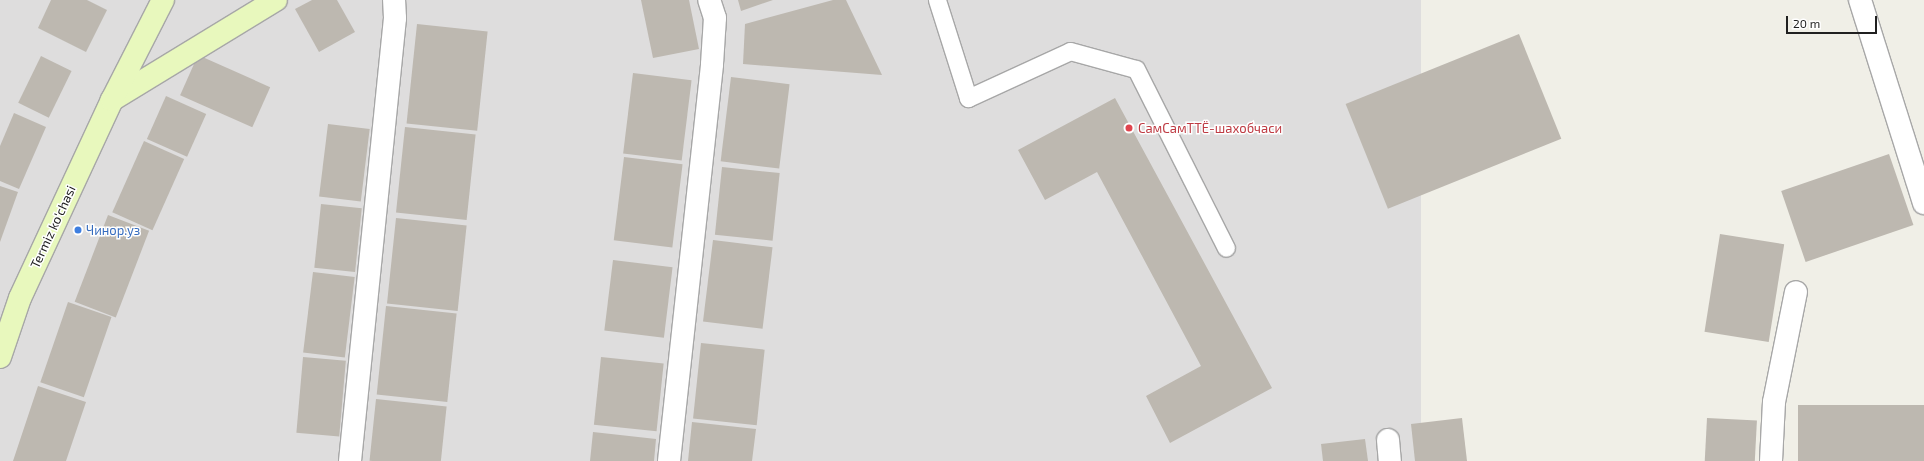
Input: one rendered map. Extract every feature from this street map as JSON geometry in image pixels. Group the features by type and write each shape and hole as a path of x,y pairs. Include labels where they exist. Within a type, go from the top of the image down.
{"main road":[{"name":"Termiz ko'chasi","path":"0,358 20,298 112,100 163,0"},
{"path":"112,100 276,0"}],"street":[{"path":"350,461 395,18 394,0"},
{"path":"669,461 712,64 715,18 709,0"},
{"path":"1860,0 1924,203"},
{"path":"1771,461 1774,402 1796,292"},
{"path":"1388,440 1390,461"}],"lane":[{"path":"937,0 968,98 1070,51 1136,69 1226,248"}],"shaded area":[{"path":"0,0 1421,0 1421,461 0,461"}],"building":[{"path":"51,0 87,0 107,10 86,52 38,28"},
{"path":"312,0 337,0 355,32 319,52 295,9"},
{"path":"641,0 689,0 699,49 653,58"},
{"path":"738,0 773,0 741,11"},
{"path":"833,0 846,0 882,75 743,64 745,24"},
{"path":"417,24 488,31 477,131 407,123"},
{"path":"1519,34 1561,139 1388,209 1346,104"},
{"path":"198,55 270,87 252,127 180,95"},
{"path":"41,56 72,71 49,118 18,103"},
{"path":"633,73 692,80 682,161 623,153"},
{"path":"731,77 790,84 779,169 721,161"},
{"path":"166,96 206,114 187,157 147,139"},
{"path":"1115,98 1272,388 1170,443 1146,396 1201,366 1097,172 1045,200 1018,150"},
{"path":"14,113 46,127 19,189 0,181 0,146"},
{"path":"328,124 370,129 361,202 319,196"},
{"path":"405,127 476,134 467,220 396,213"},
{"path":"144,141 184,159 152,230 112,212"},
{"path":"1889,154 1913,225 1806,262 1781,191"},
{"path":"624,157 683,164 672,248 614,240"},
{"path":"722,167 780,173 773,241 715,235"},
{"path":"0,186 18,192 0,242"},
{"path":"321,204 362,208 355,272 314,268"},
{"path":"108,215 149,231 116,318 75,302"},
{"path":"396,218 467,225 458,311 387,304"},
{"path":"1720,234 1784,244 1769,342 1705,332"},
{"path":"713,240 773,247 763,329 703,321"},
{"path":"613,260 673,267 664,338 604,330"},
{"path":"313,272 355,277 345,358 303,352"},
{"path":"68,302 111,317 84,397 40,382"},
{"path":"386,306 457,313 447,402 377,395"},
{"path":"701,343 765,350 757,425 693,419"},
{"path":"303,357 346,361 339,436 296,433"},
{"path":"601,357 664,364 657,431 594,425"},
{"path":"38,386 86,402 66,461 13,461"},
{"path":"376,399 447,406 441,461 370,461"},
{"path":"1798,405 1924,405 1924,461 1798,461"},
{"path":"1462,418 1467,461 1415,461 1411,424"},
{"path":"1707,418 1757,421 1755,461 1705,461"},
{"path":"692,422 756,429 752,461 688,461"},
{"path":"593,432 656,439 654,461 590,461"},
{"path":"1365,439 1368,461 1323,461 1321,444"}],"place":[{"name":"СамСамТТЁ-шахобчаси","path":"1129,128"},
{"name":"Чинор.уз","path":"78,230"}]}
